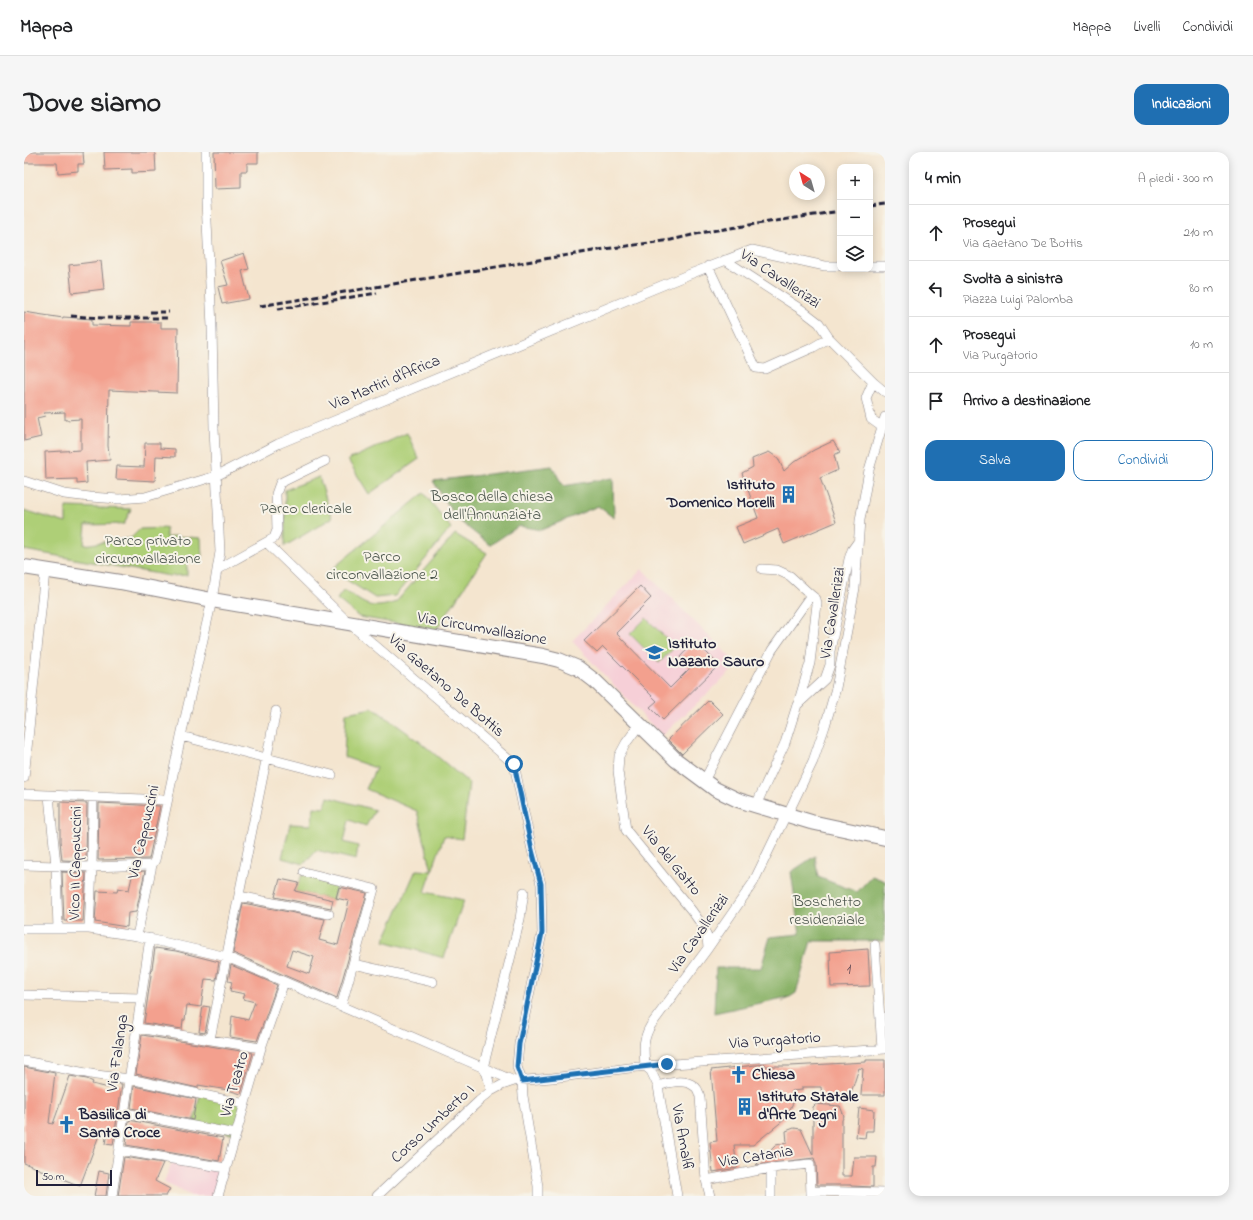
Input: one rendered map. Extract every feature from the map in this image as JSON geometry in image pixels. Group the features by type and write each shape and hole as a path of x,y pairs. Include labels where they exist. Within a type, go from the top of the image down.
{"main road":[{"name":"Via Circumvallazione","path":"24,567 120,582 212,600 543,656 559,660 578,668 595,681 676,760 715,789 756,805 811,822 885,838"}],"street":[{"name":"Via Cappuccini","path":"136,936 152,865 155,860 180,736 212,600 220,552 206,201 206,152"},
{"name":"Via Martiri d'Africa","path":"24,481 64,494 119,499 145,497 216,476 278,444 708,266 752,250 825,266 837,266"},
{"name":"Via Cavallerizzi","path":"725,260 802,310 819,323 829,338 885,392"},
{"path":"708,266 756,368 765,369 812,348 829,338"},
{"path":"873,266 885,266"},
{"path":"873,382 866,398 870,419 882,427"},
{"name":"Via Cavallerizzi","path":"791,807 813,761 826,726 836,688 855,588 860,520 869,470 885,417"},
{"path":"218,569 274,538 277,530 276,494 280,483 324,461"},
{"path":"798,705 825,679 828,672 830,665 830,651 849,559 858,540"},
{"name":"Via Gaetano De Bottis","path":"267,543 350,624 514,764 532,850 541,884 542,933 519,1044 517,1067 518,1081 523,1096 538,1186 538,1196"},
{"path":"756,805 785,743 798,705 810,663 817,604 816,599 790,576 777,570 762,569"},
{"path":"24,778 45,571"},
{"path":"704,781 772,650 811,594"},
{"path":"210,1040 276,711"},
{"name":"Via del Gatto","path":"640,724 626,743 619,756 618,771 626,830 699,920 707,937 708,948"},
{"path":"180,736 332,775"},
{"path":"24,794 167,800"},
{"path":"49,796 56,865 58,929"},
{"name":"Vico II Cappuccini","path":"90,929 93,797"},
{"name":"Via Cavallerizzi","path":"645,1066 644,1044 646,1034 753,883 784,820"},
{"path":"24,865 92,867 152,865"},
{"path":"304,872 374,889 342,1007"},
{"path":"483,1068 520,919 524,892"},
{"path":"239,896 330,914"},
{"path":"24,929 90,929 150,938 227,957 483,1068 518,1081"},
{"name":"Via Falanga","path":"112,1196 150,938"},
{"path":"875,945 884,1049"},
{"path":"354,964 433,982"},
{"name":"Via Teatro","path":"218,1196 261,1048 284,982"},
{"path":"24,995 141,998"},
{"path":"137,1028 261,1048"},
{"name":"Via Purgatorio","path":"518,1081 667,1064 884,1049"},
{"path":"24,1061 96,1075 130,1079 245,1104"},
{"path":"667,1064 669,1082"},
{"name":"Via Amalfi","path":"645,1066 651,1071 658,1086 677,1196"},
{"path":"483,1068 488,1074 491,1091"},
{"name":"Corso Umberto I","path":"377,1196 396,1180 440,1136 491,1091 502,1085 518,1081"},
{"path":"658,1086 669,1082 686,1083 694,1085 698,1089 700,1097 706,1180 710,1196"},
{"path":"125,1113 236,1134"},
{"path":"119,1150 226,1168"},
{"name":"Via Catania","path":"706,1180 771,1168 810,1164 811,1194"},
{"path":"771,1168 771,1196"},
{"path":"811,1194 885,1193"}],"shaded area":[{"name":"Istituto Nazario Sauro","path":"642,569 738,665 662,736 572,641"},
{"path":"172,1162 226,1171 216,1196 191,1196 164,1182"}],"green space":[{"path":"407,433 419,459 369,494 348,460"},
{"name":"Bosco della chiesa dell'Annunziata","path":"552,466 563,486 613,478 614,518 598,506 541,530 519,526 490,545 457,519 433,481"},
{"name":"Parco clericale","path":"319,477 332,518 285,546 285,490"},
{"name":"Parco circonvallazione 2","path":"424,493 451,528 395,596 375,598 331,570"},
{"name":"Parco privato circumvallazione","path":"66,507 131,509 124,524 86,525 84,545 131,538 140,529 166,528 166,538 174,536 201,538 202,558 187,558 187,575 170,576 24,550 24,510 66,523"},
{"path":"455,534 487,553 436,630 359,617 337,599 344,590 368,605 380,606 396,602"},
{"path":"646,618 675,647 659,663 630,634"},
{"path":"373,708 419,741 469,783 462,839 444,836 425,892 464,900 444,958 384,941 416,870 432,871 417,811 366,789 376,768 344,757 346,713"},
{"path":"328,797 375,810 366,826 349,820 344,842 358,846 356,860 316,850 304,864 282,858 290,824 311,825 314,807 324,808"},
{"name":"Boschetto residenziale","path":"815,856 818,877 857,892 872,876 885,881 884,941 811,941 796,993 782,1002 788,997 714,1013 716,968 761,968 770,937 800,934 791,872"},
{"path":"302,875 337,882 333,900 295,891"},
{"path":"200,1094 245,1104 236,1134 193,1126"}],"building":[{"path":"24,152 83,152 84,164 78,164 78,171 58,173 57,163 24,163"},
{"path":"104,152 155,152 156,172 132,173 132,169 105,170"},
{"path":"214,152 258,152 258,163 247,163 247,171 241,171 241,188 215,189"},
{"path":"244,253 249,269 242,271 249,299 222,304 218,287 228,285 220,261"},
{"path":"101,261 104,289 72,293 69,265"},
{"path":"24,312 63,318 92,319 92,325 131,326 131,322 161,322 161,328 178,328 177,393 109,390 108,446 110,460 86,462 87,483 77,484 77,479 46,480 45,452 81,450 81,419 65,420 65,412 44,413 45,416 37,418 41,437 24,441"},
{"name":"Istituto Domenico Morelli","path":"833,441 840,452 834,455 838,470 820,478 836,522 784,544 778,529 743,544 736,527 758,518 742,473 753,467 752,459 769,452 778,458 784,471 794,462"},
{"path":"145,443 160,443 160,448 175,449 175,457 156,456 155,481 116,479 117,466 144,467"},
{"path":"640,586 651,598 616,633 670,688 690,668 680,657 695,641 719,665 663,720 650,707 657,701 603,647 597,653 584,641"},
{"path":"709,700 723,714 682,754 668,740"},
{"path":"60,802 87,803 86,861 62,860 60,841"},
{"path":"99,803 160,806 149,859 98,860"},
{"path":"145,871 136,912 128,913 127,927 95,922 97,891 117,892 118,888 129,890 133,872"},
{"path":"62,872 86,873 83,921 64,921"},
{"path":"280,879 299,883 295,891 333,900 331,908 275,897"},
{"path":"339,887 367,893 337,998 233,953 243,903 325,919 319,940 338,945 349,901 336,898","holes":["292,950 314,957 309,974 287,966"]},
{"path":"155,948 176,951 219,962 216,980 205,979 201,1007 187,1005 182,1029 144,1023"},
{"path":"868,949 870,986 831,987 830,952"},
{"path":"231,965 277,985 257,1041 230,1037 232,1016 248,1020 255,1002 243,999 245,994 230,991 232,982 228,981"},
{"path":"203,1006 210,1007 205,1033 199,1032"},
{"path":"142,1035 253,1053 241,1094 228,1090 198,1085 198,1088 136,1074"},
{"path":"866,1060 885,1060 885,1095 861,1095 863,1069 859,1068 850,1096 822,1096 821,1087 802,1087 802,1090 792,1091 793,1103 785,1119 753,1145 734,1145 737,1168 713,1172 710,1142 717,1141 711,1070 765,1064 765,1066 790,1066 866,1062"},
{"name":"Basilica di Santa Croce","path":"24,1067 55,1073 49,1123 53,1124 70,1076 87,1079 93,1082 92,1084 109,1088 111,1083 122,1084 113,1145 105,1144 107,1132 101,1130 80,1186 24,1163"},
{"path":"134,1086 196,1099 193,1120 131,1108"},
{"path":"816,1104 840,1106 844,1116 842,1120 842,1176 852,1176 854,1157 877,1157 876,1167 873,1167 873,1187 851,1185 817,1185 816,1164 814,1158 756,1165 776,1145 787,1143 786,1131 794,1128 801,1129 813,1155 813,1107"},
{"path":"859,1108 874,1110 873,1131 866,1131 865,1138 856,1137"},
{"path":"129,1120 223,1138 219,1161 126,1145"},
{"path":"124,1157 163,1163 155,1181 170,1189 166,1196 118,1196"},
{"path":"99,1171 109,1173 106,1196 94,1196"}],"railway":[{"path":"873,206 885,204"},
{"path":"260,306 605,249 671,240 705,232 837,211"},
{"path":"278,309 377,293"},
{"path":"150,312 169,312"},
{"path":"71,316 103,318 169,318"}],"place":[{"name":"Istituto Domenico Morelli","path":"788,494"},
{"name":"Istituto Nazario Sauro","path":"655,653"},
{"name":"Chiesa","path":"739,1075"},
{"name":"Istituto Statale d'Arte Degni","path":"745,1106"},
{"name":"Basilica di Santa Croce","path":"66,1124"}],"route":[{"path":"514,764 532,850 541,884 542,933 519,1044 517,1067 522,1081 667,1064"}]}
